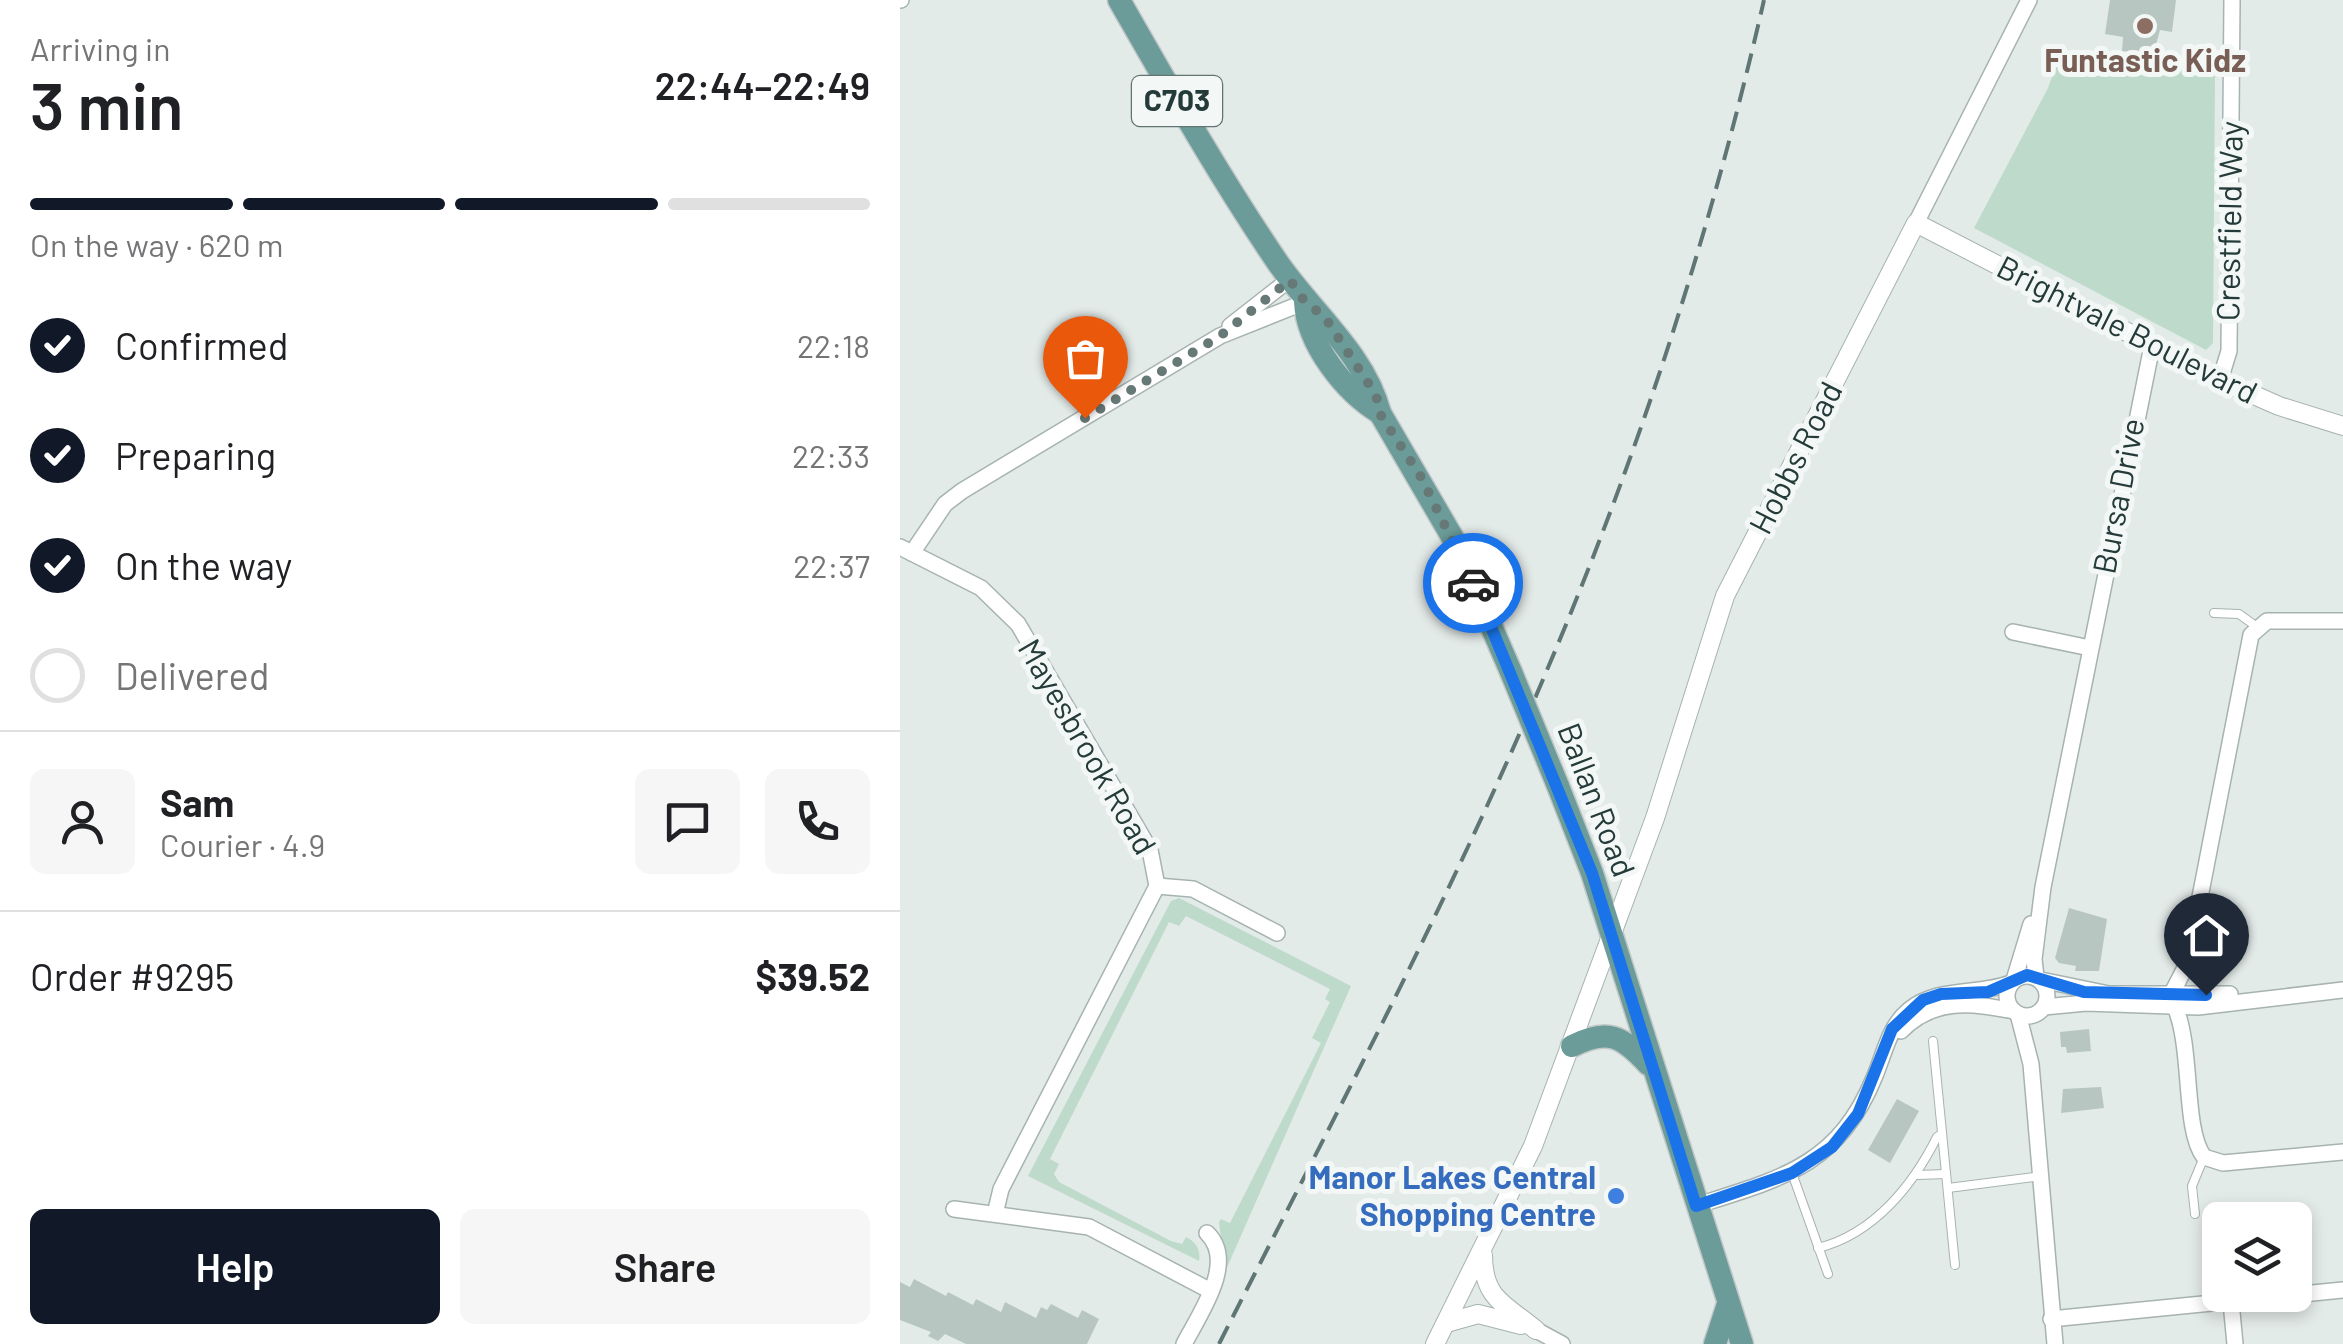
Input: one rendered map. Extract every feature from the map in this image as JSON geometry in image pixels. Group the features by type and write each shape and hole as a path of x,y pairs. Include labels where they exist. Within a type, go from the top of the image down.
{"main road":[{"name":"Ballan Road","path":"1119,0 1195,134 1305,302 1306,325 1357,400 1380,414 1454,540 1558,786 1612,936 1742,1344"},
{"path":"1572,1046 1600,1034 1618,1036 1654,1070"},
{"path":"1715,1344 1728,1304"}],"street":[{"name":"Hobbs Road","path":"1435,1344 1533,1146 1572,1046 1671,771 1704,652 1725,596 2029,0"},
{"name":"Crestfield Way","path":"2220,380 2229,351 2232,0"},
{"name":"Brightvale Boulevard","path":"1916,224 2220,380 2343,426"},
{"path":"906,550 962,491 1220,336 1290,280"},
{"path":"1220,336 1305,302"},
{"name":"Bursa Drive","path":"2013,982 2043,887 2152,346"},
{"name":"Mayesbrook Road","path":"906,550 993,596 1018,624 1150,850 1157,886 1001,1189 995,1214"},
{"path":"2343,622 2273,620 2257,626 2250,642 2187,964 2173,1001 2187,1038 2196,1140 2204,1157 2223,1163 2343,1152"},
{"path":"2013,632 2090,648"},
{"path":"1157,886 1193,889 1277,933"},
{"name":"Bursa Drive","path":"2038,979 2043,887"},
{"path":"2187,964 2197,1001 2187,1038"},
{"path":"1696,1206 1792,1173 1832,1147 1849,1127 1898,1020 1923,1000 1941,994 1988,992 2013,982 2038,979 2084,992 2173,1001"},
{"path":"2031,1064 2047,990 2038,979"},
{"path":"2013,982 2008,1001 2016,1012 2031,1064 2055,1344"},
{"path":"1888,1045 1908,1024 1936,1008 1967,1003 2028,1016 2043,1008 2086,1003 2197,1001 2343,990"},
{"path":"954,1208 1089,1227 1210,1290"},
{"path":"1184,1344 1220,1259 1215,1241 1206,1233"},
{"path":"1483,1252 1483,1277 1489,1291 1536,1330 1562,1344"},
{"path":"2312,1293 2343,1290"},
{"path":"2051,1319 2202,1305"},
{"path":"2231,1312 2234,1344"},
{"path":"1446,1323 1478,1314 1536,1330"}],"lane":[{"path":"2214,613 2239,614 2257,626"},
{"path":"1933,1041 1955,1265"},
{"path":"1818,1248 1844,1237 1889,1204 1918,1175 1936,1137 1942,1134"},
{"path":"2196,1214 2192,1186 2204,1157"},
{"path":"1792,1173 1828,1274"},
{"path":"1918,1175 1946,1174"},
{"path":"1948,1188 2042,1176"}],"green space":[{"path":"2061,52 2215,73 2213,343 2206,350 1974,228 2048,88"},
{"path":"1179,898 1351,986 1225,1272 1219,1222 1221,1219 1230,1223 1321,1043 1312,1038 1330,1002 1325,999 1330,989 1186,916 1179,926 1169,922 1050,1159 1059,1164 1054,1174 1059,1182 1171,1241 1182,1244 1186,1237 1197,1247 1199,1261 1028,1176 1171,901"}],"building":[{"path":"2110,0 2176,0 2172,32 2160,30 2153,55 2122,51 2123,37 2105,34"},
{"path":"2069,908 2107,919 2099,971 2075,971 2076,966 2059,963 2055,958"},
{"path":"2089,1029 2091,1051 2067,1053 2066,1047 2061,1047 2060,1032"},
{"path":"2101,1087 2104,1108 2061,1113 2063,1089"},
{"path":"1897,1099 1919,1111 1890,1163 1868,1150"},
{"path":"914,1279 946,1296 948,1292 973,1305 976,1299 1001,1312 1005,1302 1036,1318 1041,1307 1047,1310 1051,1304 1078,1318 1082,1310 1099,1319 1087,1344 966,1344 945,1334 938,1341 928,1336 931,1332 900,1320 900,1282 910,1287"}],"railway":[{"path":"1219,1344 1430,926 1510,756 1581,589 1642,423 1697,255 1764,0"}],"way so far":[{"path":"1085,418 1220,336 1250,308 1290,280 1305,302 1324,316 1376,395 1380,414 1421,477 1473,583"}],"place":[{"name":"Funtastic Kidz","path":"2145,26"},
{"name":"Manor Lakes Central Shopping Centre","path":"1616,1196"}],"route":[{"path":"1473,583 1592,873 1696,1206 1792,1173 1832,1147 1858,1114 1892,1029 1923,1000 1957,992 1988,992 2027,975 2084,992 2206,995"}]}
